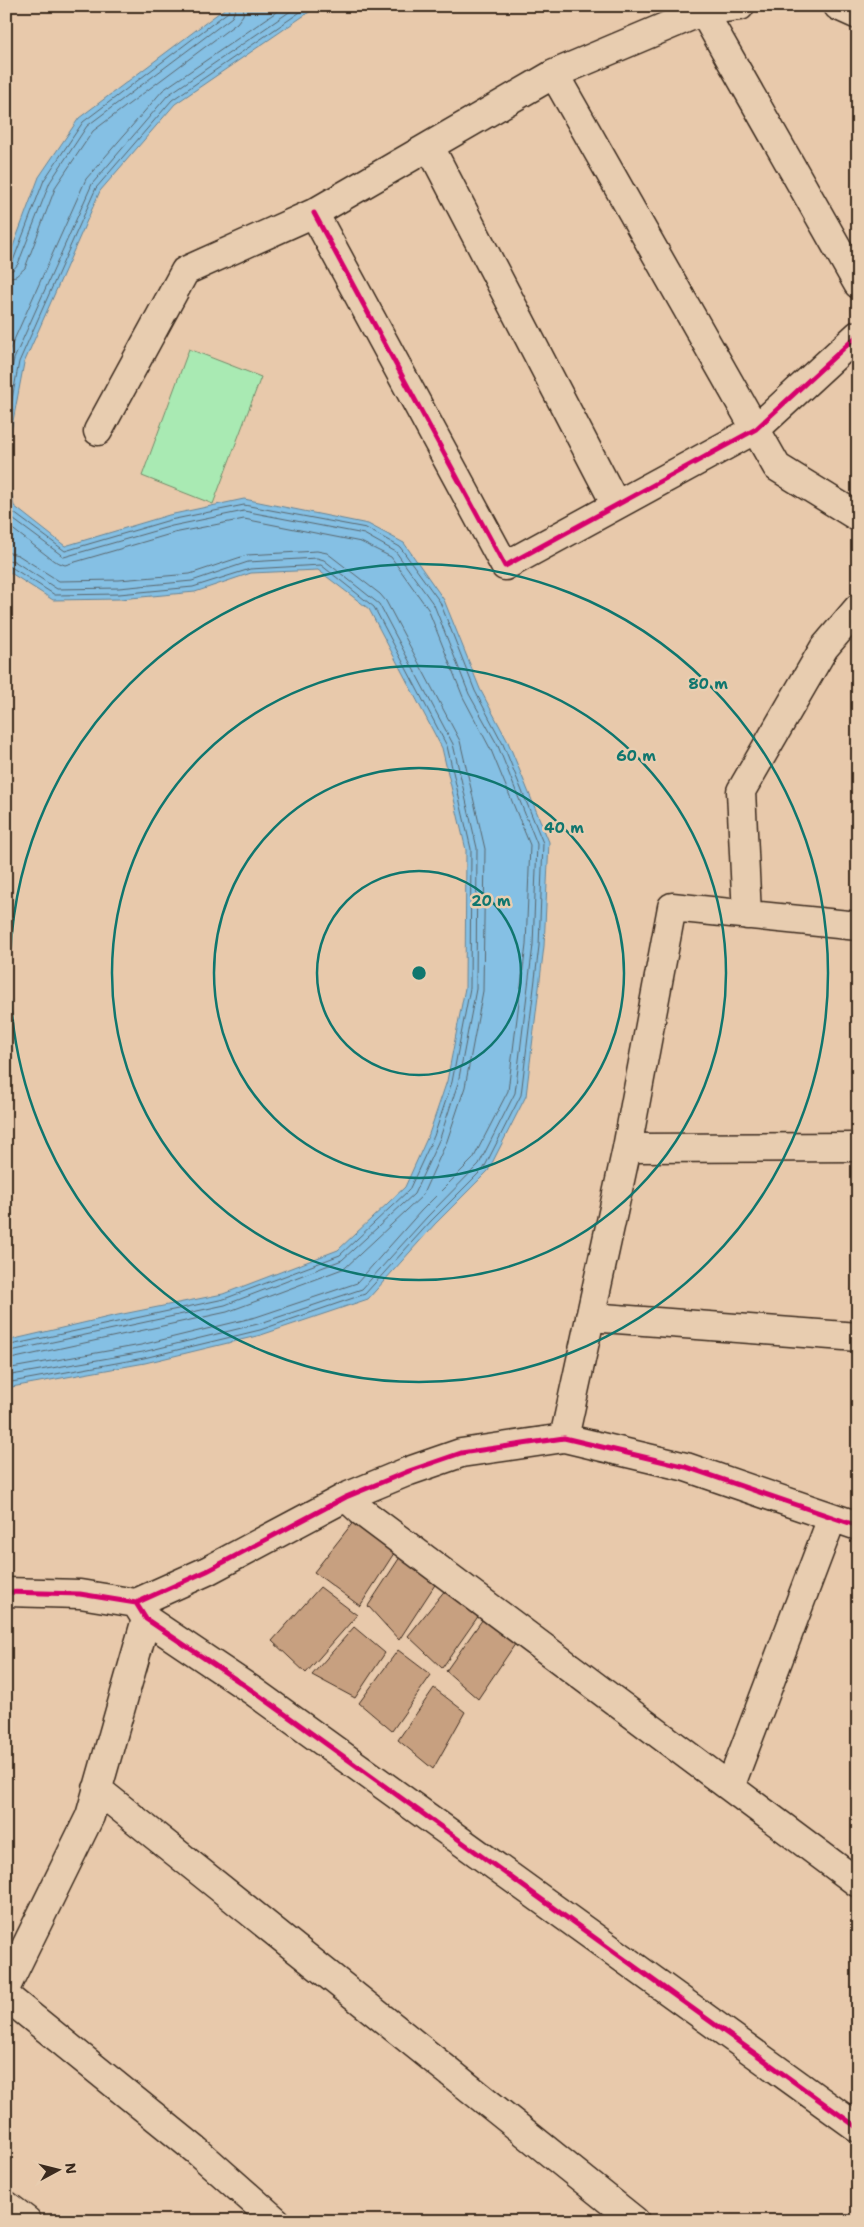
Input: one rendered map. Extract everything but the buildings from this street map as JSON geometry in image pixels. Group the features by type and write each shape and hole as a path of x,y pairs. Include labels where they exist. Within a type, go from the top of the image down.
{"street":[{"path":"98,431 185,272 314,214 554,74 703,12 740,6"},
{"path":"838,6 858,15"},
{"path":"703,12 858,284"},
{"path":"554,74 777,467 858,517"},
{"path":"430,147 616,505"},
{"path":"314,214 505,566 756,429 858,335"},
{"path":"747,915 741,791 824,648 858,608"},
{"path":"564,1438 627,1148 672,907 858,926"},
{"path":"627,1148 858,1146"},
{"path":"590,1317 858,1337"},
{"path":"6,1987 90,1816 141,1611 207,1571 346,1497 460,1453 564,1438 686,1467 858,1526"},
{"path":"346,1497 361,1511 858,1883"},
{"path":"730,1788 832,1518"},
{"path":"6,1592 80,1594 141,1611 858,2128"},
{"path":"96,1789 635,2221"},
{"path":"6,1996 197,2151 276,2221"},
{"path":"6,2205 27,2221"}],"green space":[{"path":"189,349 261,377 213,504 142,476"}],"water":[{"path":"228,6 318,6 175,104 100,191 24,363 6,458 6,265 39,177 79,118"},
{"path":"6,467 14,506 65,546 169,515 244,499 368,524 404,543 444,600 480,689 508,742 549,842 544,946 526,1096 488,1171 435,1224 368,1299 261,1335 145,1363 6,1388 6,1341 113,1316 223,1294 338,1250 405,1187 429,1134 447,1081 465,988 466,850 442,748 369,609 318,570 251,573 195,592 120,599 53,600 6,570"}],"cycle path":[{"path":"314,213 505,566 756,429 858,335"},
{"path":"6,1592 80,1594 136,1603 207,1571 346,1497 409,1471 461,1453 564,1438 686,1467 858,1526"},
{"path":"136,1603 146,1619 253,1691 858,2128"}]}
